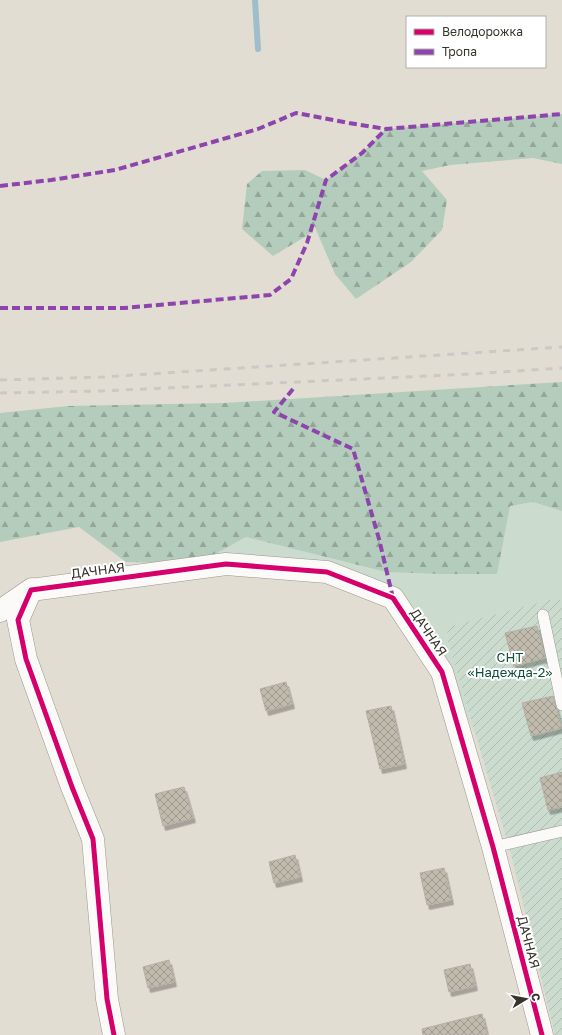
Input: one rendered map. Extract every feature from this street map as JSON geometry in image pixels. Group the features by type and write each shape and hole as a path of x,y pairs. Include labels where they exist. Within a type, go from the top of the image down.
{"street":[{"name":"ДАЧНАЯ","path":"31,590 116,570 226,564 327,572 393,598 442,672 470,760 542,1035"},
{"path":"0,611 31,590"},
{"path":"31,590 18,620 26,659 72,787 94,839 107,999 114,1035"},
{"path":"493,847 538,1035"}],"lane":[{"path":"543,615 562,705"},
{"path":"493,847 562,830"}],"green space":[{"path":"562,114 562,164 533,158 450,165 422,171 447,200 442,230 411,262 356,299 335,274 314,225 313,232 273,256 242,229 247,184 262,171 305,170 326,180 362,153 386,129"},
{"path":"562,382 562,511 533,502 510,506 497,574 386,572 246,537 197,564 126,562 79,527 0,542 0,413 68,406 224,403"},
{"path":"533,502 562,511 562,600 549,600 451,626 446,635 475,734 437,651 401,605 327,575 197,564 246,537 386,572 497,574 509,506"},
{"name":"СНТ «Надежда-2»","path":"549,600 562,600 562,1035 555,1035 511,854 446,635 451,626"}],"building":[{"path":"537,626 545,658 514,666 505,633"},
{"path":"286,682 292,704 266,711 260,689"},
{"path":"553,696 562,728 531,736 522,703"},
{"path":"391,706 404,764 380,769 366,711"},
{"path":"562,772 562,807 548,810 540,778"},
{"path":"184,787 193,818 163,826 155,794"},
{"path":"295,855 300,877 274,883 269,862"},
{"path":"444,868 451,900 427,905 420,873"},
{"path":"169,960 174,982 148,988 143,967"},
{"path":"470,964 475,986 449,992 444,970"},
{"path":"482,1014 487,1035 423,1035 422,1029"}],"waterway":[{"path":"255,0 258,49"}],"railway":[{"path":"0,380 103,377 562,347"},
{"path":"0,393 101,391 471,374 562,368"}],"marked path":[{"path":"0,186 115,170 258,129 296,113 386,129 562,114"},
{"path":"0,308 124,308 270,295 291,279 307,243 326,180 362,153 386,129"},
{"path":"293,389 274,412 353,449 379,539 393,598"}],"cycle path":[{"path":"114,1035 107,999 93,839 72,787 26,659 18,620 31,590 226,564 327,572 393,598 442,672 493,847 542,1035"}]}
